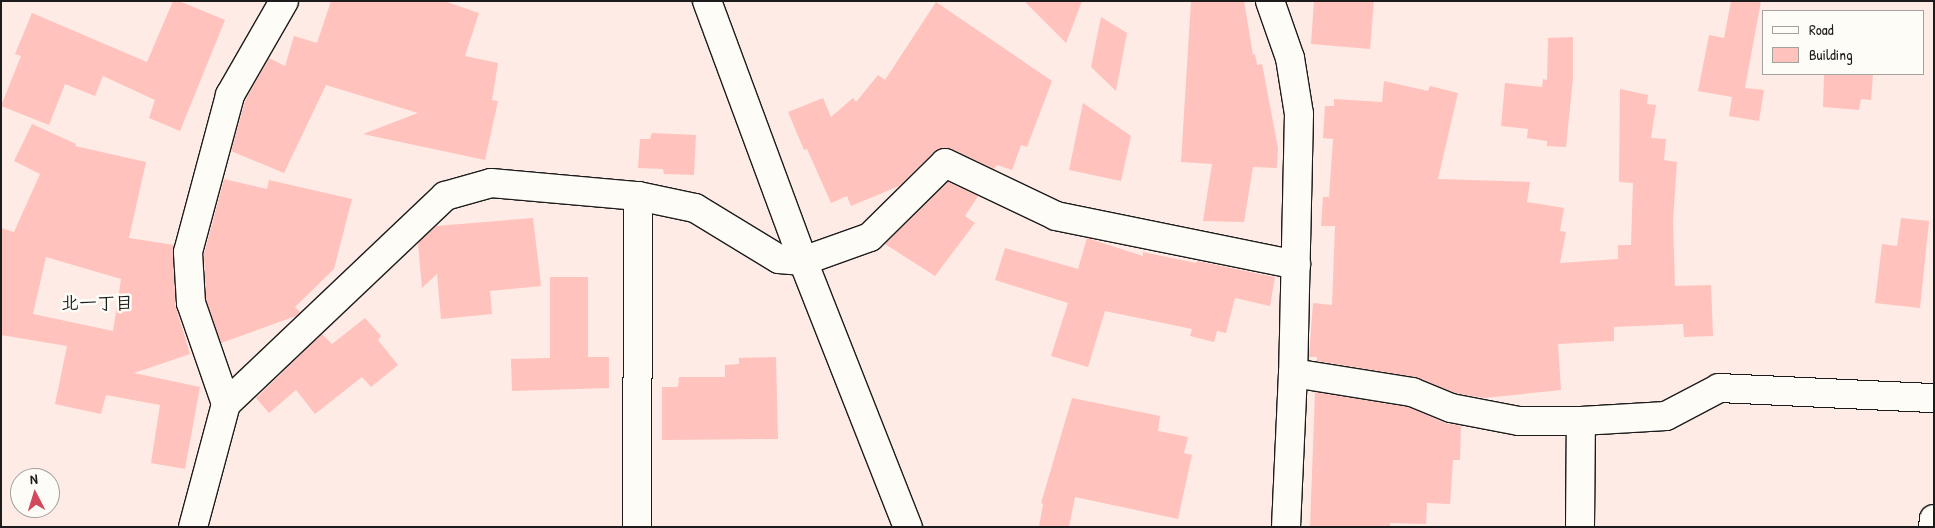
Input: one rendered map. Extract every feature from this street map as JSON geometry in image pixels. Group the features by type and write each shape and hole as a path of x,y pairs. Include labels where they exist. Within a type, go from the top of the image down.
{"street":[{"path":"226,404 191,303 188,252 230,95 284,1"},
{"path":"707,1 803,261 908,527"},
{"path":"1270,1 1290,58 1299,114 1293,373 1286,527"},
{"path":"193,527 226,404 445,196 491,183 638,196 695,208 779,258 803,261 870,236 945,163 1056,216 1296,266"},
{"path":"637,527 638,196"},
{"path":"1293,373 1412,392 1451,408 1519,422 1581,421 1666,416 1718,388 1934,398"},
{"path":"1580,527 1581,421"},
{"path":"1933,527 1934,519"}],"building":[{"path":"173,1 179,1 225,20 180,131 149,118 155,100 103,76 95,96 65,84 49,125 1,106 21,56 15,54 32,13 147,62"},
{"path":"331,1 444,1 479,13 465,56 498,63 492,100 498,101 485,160 363,134 418,113 326,85 284,173 231,151 245,101 269,58 285,66 294,36 317,43"},
{"path":"1024,1 1082,1 1066,43"},
{"path":"1191,1 1244,1 1253,55 1255,54 1257,65 1262,64 1278,148 1277,168 1253,167 1244,222 1203,221 1212,164 1181,162"},
{"path":"1314,1 1374,1 1370,49 1311,44"},
{"path":"1731,1 1761,1 1745,88 1764,90 1759,121 1729,116 1732,97 1698,91 1709,35 1724,38"},
{"path":"936,2 1052,81 1027,147 1021,145 1012,170 997,165 994,169 952,149 942,148 934,152 899,186 851,206 847,196 831,203 807,149 804,150 788,112 823,98 831,117 853,98 856,102 878,75 885,80"},
{"path":"1101,17 1127,33 1116,91 1091,67"},
{"path":"1573,37 1573,78 1566,147 1547,146 1547,141 1527,138 1528,129 1501,126 1505,83 1542,87 1543,79 1547,80 1548,38"},
{"path":"1824,75 1873,75 1871,100 1861,99 1859,110 1823,107"},
{"path":"1384,81 1428,91 1430,86 1458,93 1438,179 1530,182 1527,202 1564,208 1560,231 1566,232 1560,263 1618,259 1618,245 1631,245 1633,183 1619,182 1620,89 1648,95 1647,104 1656,105 1651,138 1666,139 1664,160 1677,162 1673,221 1675,286 1711,285 1713,336 1684,337 1683,324 1614,327 1614,341 1558,344 1561,390 1484,398 1455,393 1415,377 1317,361 1317,357 1309,357 1313,303 1332,305 1335,226 1321,226 1323,197 1329,197 1333,139 1323,138 1325,106 1334,106 1334,99 1382,102"},
{"path":"1083,103 1131,136 1121,181 1069,170"},
{"path":"32,124 76,144 75,146 146,162 129,238 174,245 175,304 190,354 134,373 200,387 185,469 151,463 160,405 106,395 101,414 55,404 67,346 1,335 1,228 14,232 40,174 14,161","holes":["46,257 121,279 113,331 33,314"]},
{"path":"652,133 696,135 694,175 664,174 663,169 638,168 640,139 650,139"},
{"path":"224,179 267,189 269,180 352,199 334,269 295,307 300,312 296,316 221,343 206,300 204,254"},
{"path":"948,182 978,196 965,216 975,223 935,276 885,244"},
{"path":"533,218 541,286 490,291 492,314 441,319 437,274 422,288 418,243 436,226"},
{"path":"1901,218 1929,221 1920,308 1875,303 1882,244 1897,246"},
{"path":"1087,238 1143,256 1143,252 1275,277 1270,306 1235,298 1226,333 1217,331 1214,342 1190,336 1192,329 1105,311 1088,367 1051,356 1068,303 995,280 1005,248 1078,269"},
{"path":"550,277 588,277 588,357 609,357 609,388 512,391 511,359 550,358"},
{"path":"365,318 381,336 378,340 398,365 371,387 362,377 315,414 296,390 269,413 256,398 322,334 332,344"},
{"path":"776,357 778,439 662,440 662,387 678,387 679,377 725,377 725,365 739,364 739,358"},
{"path":"1315,392 1408,407 1445,423 1461,426 1460,460 1453,460 1450,504 1427,503 1426,524 1390,523 1390,527 1310,527"},
{"path":"1072,398 1160,416 1158,431 1188,437 1184,453 1192,455 1178,519 1075,497 1069,527 1039,527 1043,504 1041,503"}],"district":[{"name":"北一丁目","path":"97,303"}]}
